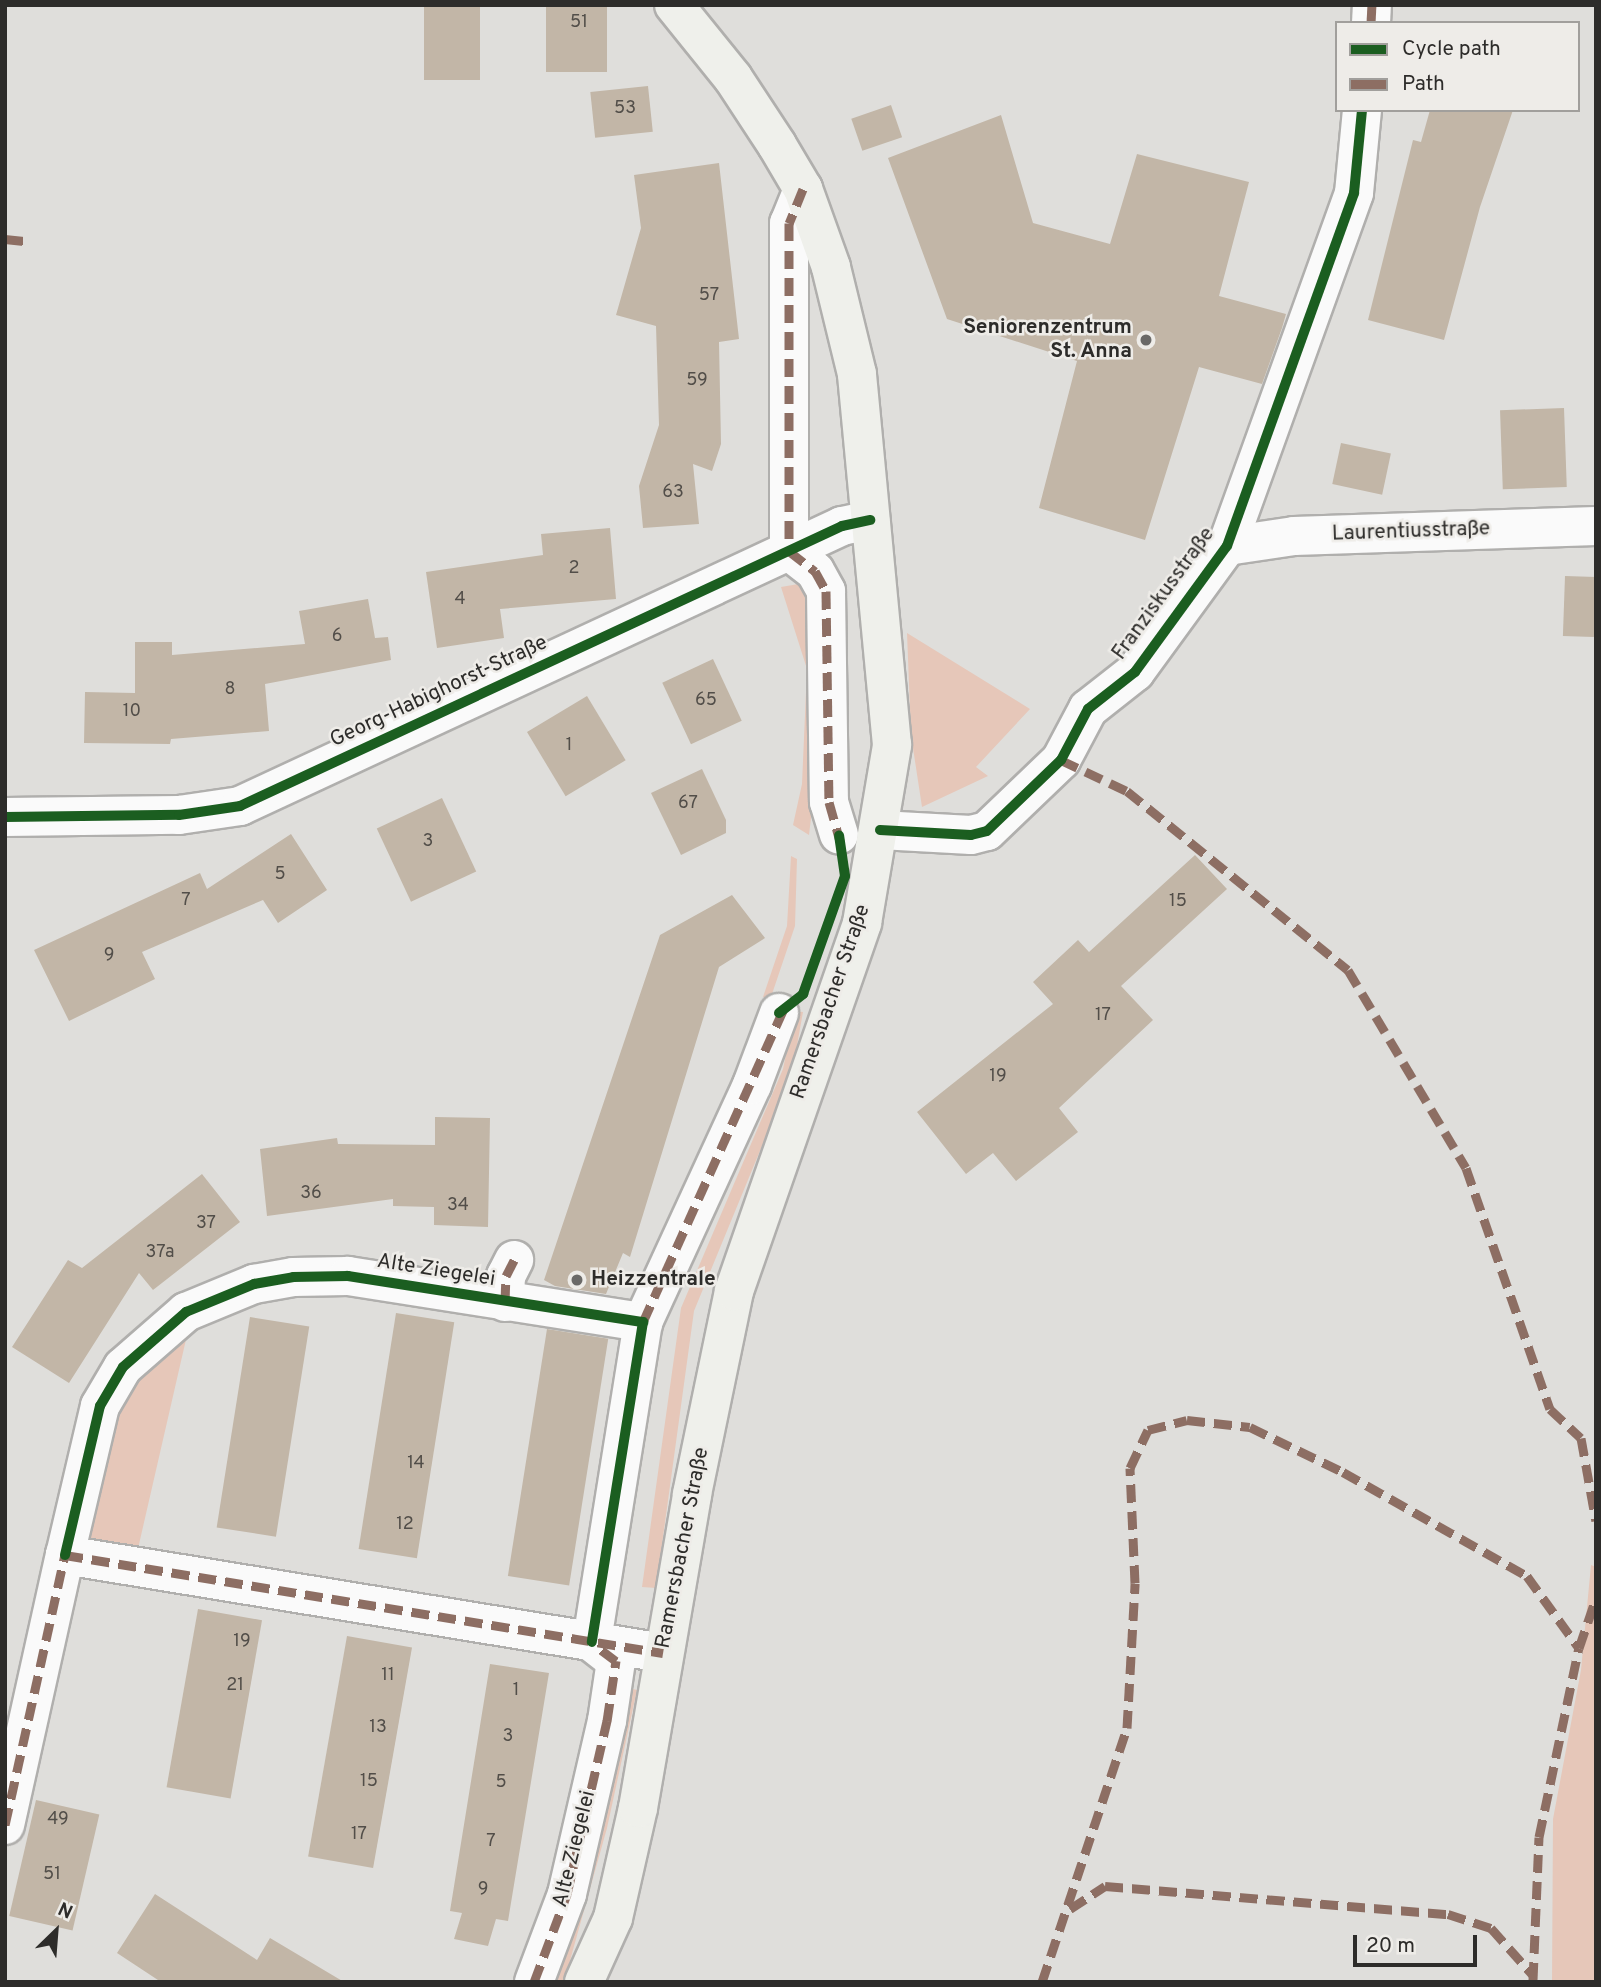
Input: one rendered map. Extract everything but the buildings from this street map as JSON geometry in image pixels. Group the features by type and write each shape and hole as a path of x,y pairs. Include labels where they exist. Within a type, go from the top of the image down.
{"main road":[{"name":"Ramersbacher Straße","path":"584,1982 613,1918 638,1808 663,1653 734,1291 862,923 880,830 892,745 856,374 831,267 803,189 733,79 674,5"}],"street":[{"name":"Franziskusstraße","path":"880,830 971,835 987,831 1061,761 1088,709 1135,672 1227,546 1353,193 1362,112"},
{"path":"803,189 789,223 789,551 815,571 826,591 830,802 839,835"},
{"name":"Georg-Habighorst-Straße","path":"5,817 179,815 240,806 842,526 870,520"},
{"name":"Laurentiusstraße","path":"1227,546 1294,536 1596,526"},
{"path":"592,1642 643,1322 752,1085 779,1013"},
{"path":"505,1302 506,1276 514,1261"},
{"name":"Alte Ziegelei","path":"5,1825 100,1406 123,1367 186,1312 254,1284 293,1278 348,1276 643,1322"},
{"path":"65,1555 663,1653"},
{"name":"Alte Ziegelei","path":"534,1982 567,1894 607,1721 615,1661 592,1642"}],"shaded area":[{"path":"816,581 821,734 809,835 793,825 802,784 807,669 781,587"},
{"path":"907,633 1030,709 976,767 988,776 922,807 911,735"},
{"path":"791,856 797,859 795,926 770,1000 763,997 787,926"},
{"path":"795,1011 803,1012 792,1073 694,1311 656,1588 642,1587 681,1308 783,1069"},
{"path":"190,1322 137,1553 75,1541 109,1410"},
{"path":"1591,1565 1596,1567 1596,1982 1552,1982 1553,1819 1581,1670"},
{"path":"624,1687 637,1690 607,1828 564,1982 549,1982"}],"marked path":[{"path":"1371,21 1372,5"},
{"path":"803,189 789,223 789,551 815,571 826,591 829,802 840,841"},
{"path":"5,239 24,241"},
{"path":"1061,760 1127,791 1348,970 1466,1168 1550,1409 1581,1438 1596,1521"},
{"path":"643,1322 783,1010"},
{"path":"505,1302 506,1276 514,1260"},
{"path":"1042,1982 1127,1728 1135,1583 1130,1468 1148,1430 1187,1420 1250,1427 1343,1472 1527,1576 1579,1648"},
{"path":"5,1825 65,1555 663,1653"},
{"path":"1533,1980 1539,1837 1579,1648 1596,1598"},
{"path":"534,1982 567,1894 607,1721 616,1661 595,1645"},
{"path":"1070,1909 1105,1886 1448,1914 1491,1928 1533,1975"}],"cycle path":[{"path":"880,830 971,835 987,831 1061,760 1088,709 1135,672 1227,546 1354,193 1362,112"},
{"path":"5,817 179,815 240,806 842,526 870,520"},
{"path":"779,1013 803,994 845,876 839,835"},
{"path":"65,1555 100,1406 123,1367 186,1312 254,1284 293,1277 348,1276 643,1322 592,1642"}],"place":[{"name":"Seniorenzentrum St. Anna","path":"1146,340"},
{"name":"Heizzentrale","path":"577,1280"}]}
